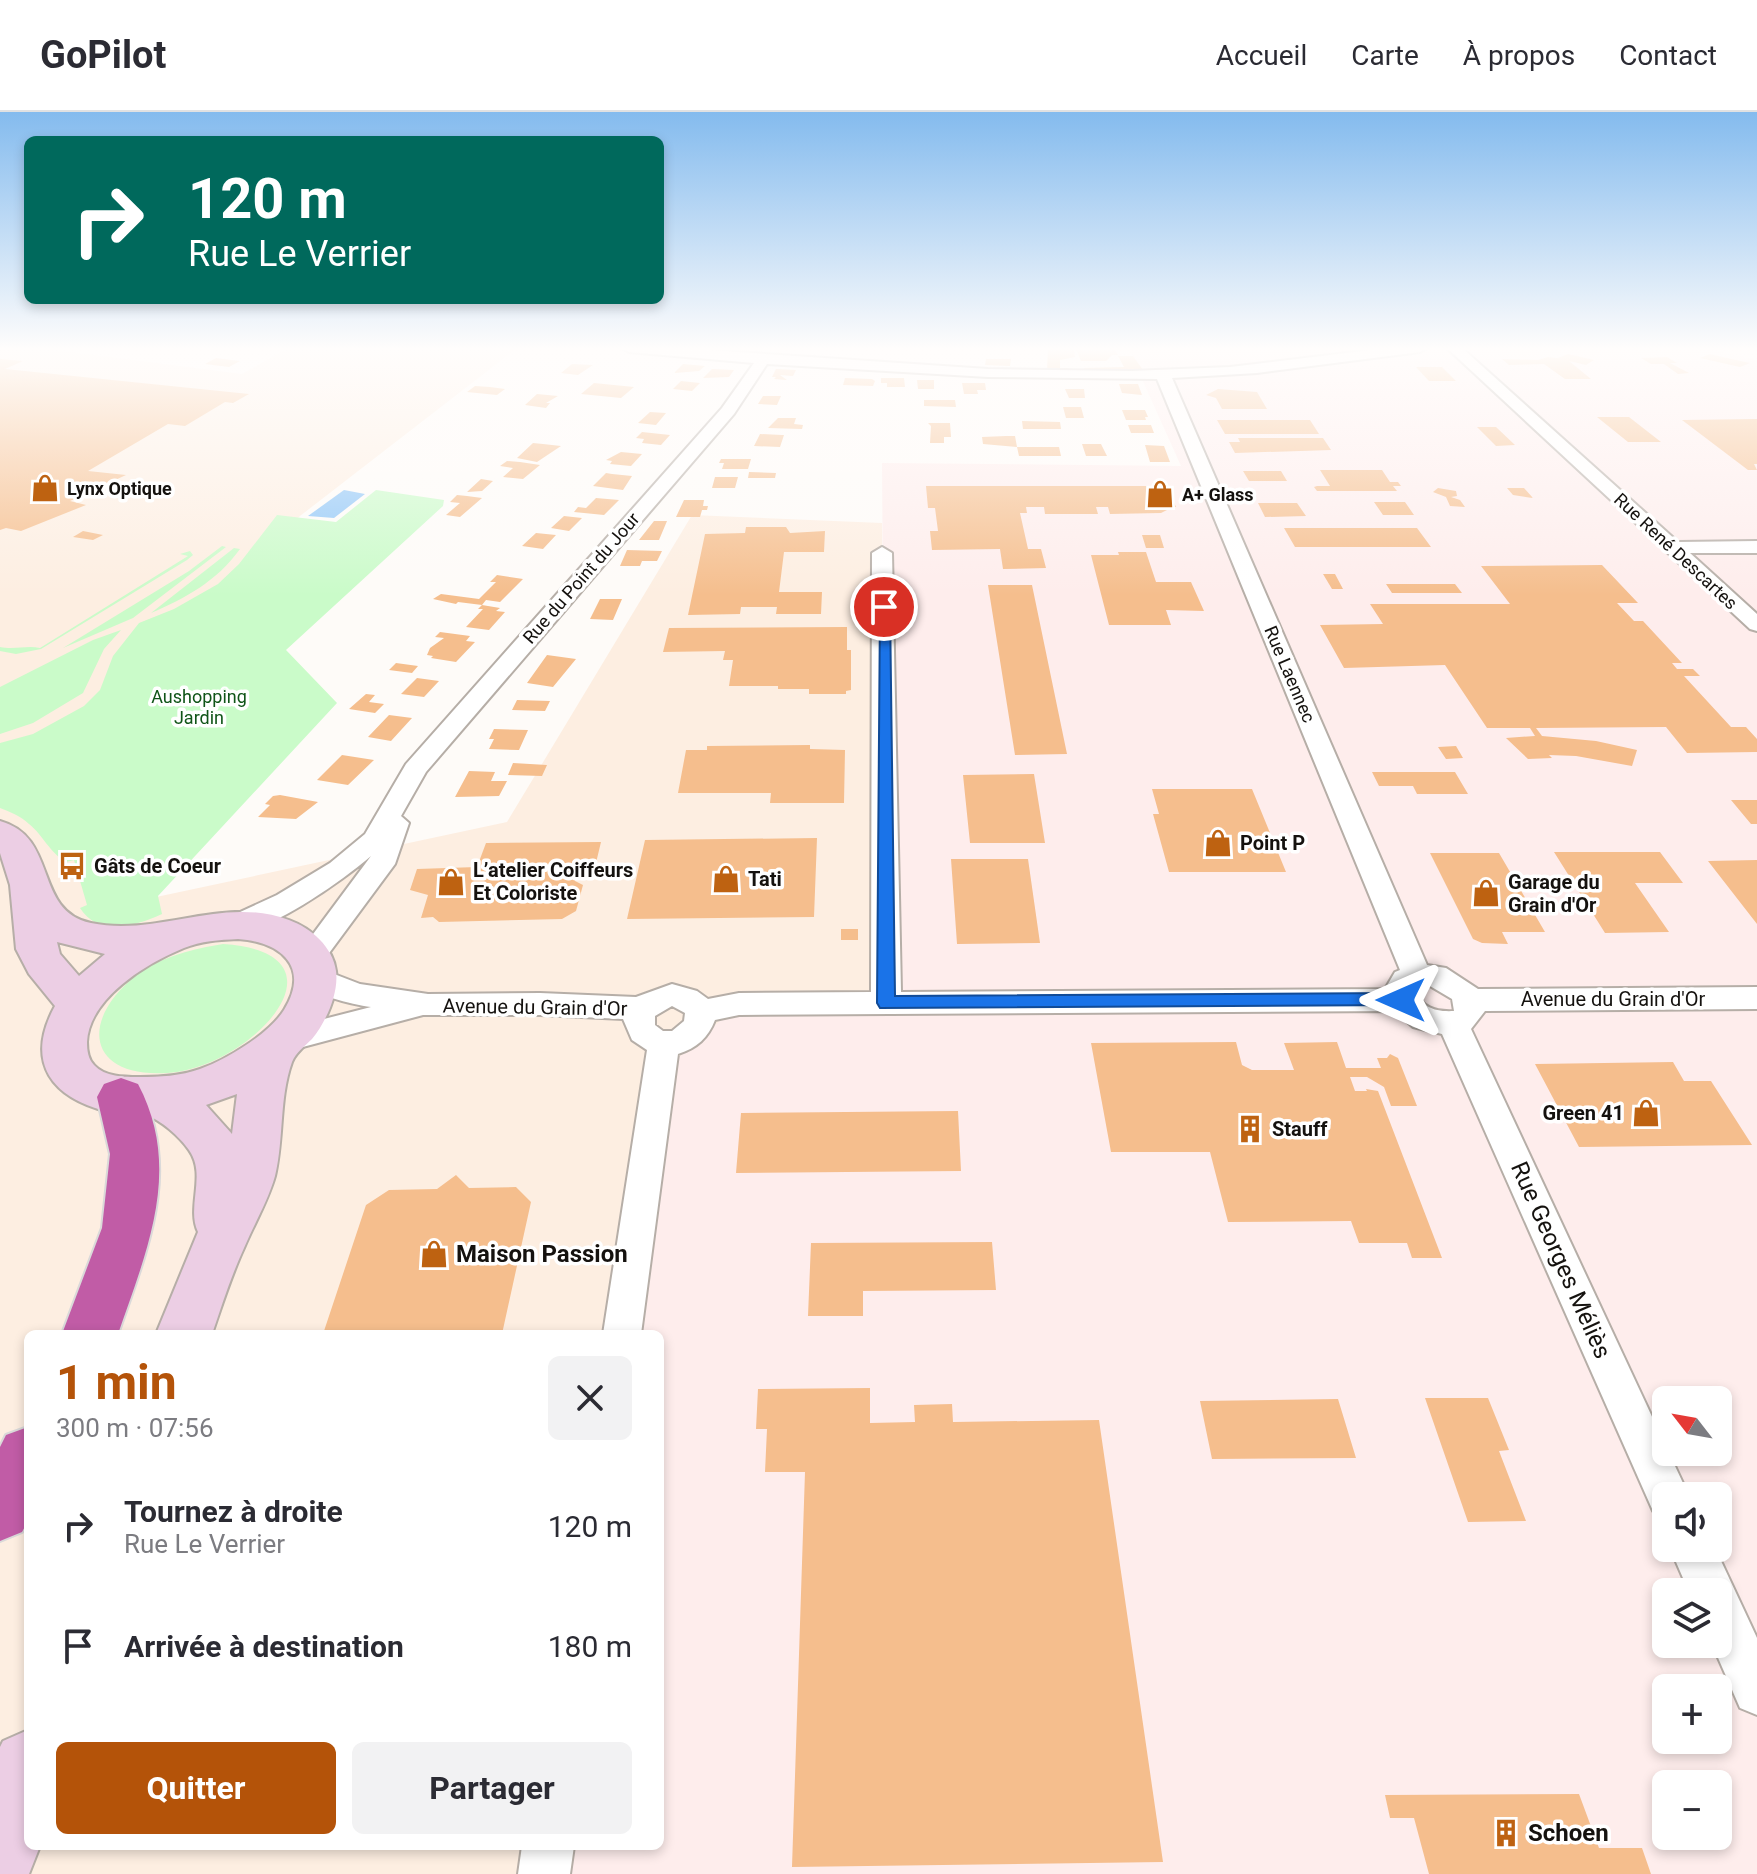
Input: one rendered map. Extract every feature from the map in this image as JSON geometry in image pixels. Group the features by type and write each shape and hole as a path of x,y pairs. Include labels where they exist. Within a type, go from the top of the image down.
{"highway":[{"path":"91,1330 128,1228 138,1097"},
{"path":"0,1510 24,1465"}],"street":[{"name":"Rue du Point du Jour","path":"237,925 287,902 340,869 375,839 415,769 711,430"},
{"name":"Rue Laennec","path":"1185,430 1409,987"},
{"name":"Rue René Descartes","path":"1544,430 1757,625"},
{"path":"1673,548 1757,547"},
{"path":"882,553 886,1003"},
{"name":"Rue du Point du Jour","path":"314,968 382,864 396,824 401,797"},
{"path":"0,833 8,838 25,863 33,898 38,951 79,1004"},
{"path":"33,898 46,917 74,935 168,938"},
{"path":"138,1097 193,1091 229,1077 280,1044 304,1017 314,968 293,938 267,927 237,925 204,928 168,938 135,954 104,977 79,1004 64,1031 64,1057 73,1074 98,1091 138,1097 182,1112 206,1131 216,1147 224,1174 213,1256"},
{"name":"Avenue du Grain d'Or","path":"314,968 356,994 428,1005 540,1004 641,1009"},
{"path":"701,1012 739,1004 886,1003 1409,987 1436,976 1454,983 1461,1012 1430,1021 1415,1014 1409,987"},
{"path":"672,995 694,1002 701,1012 700,1024 689,1035 664,1043 642,1034 637,1026 641,1009 660,997 672,995"},
{"name":"Avenue du Grain d'Or","path":"1461,1012 1757,998"},
{"name":"Avenue du Grain d'Or","path":"280,1044 305,1032 428,1005"},
{"name":"Rue Georges Méliès","path":"1461,1012 1662,1482"},
{"path":"623,1330 664,1043"},
{"path":"185,1330 213,1256 249,1180 257,1146 264,1082 280,1044"},
{"path":"1732,1636 1757,1691"},
{"path":"0,1853 24,1778"},
{"path":"544,1874 547,1850"}],"shaded area":[{"path":"0,430 411,430 300,516 2,794 108,824 114,906 507,822 692,515 882,523 886,1003 625,1330 24,1330 24,1850 547,1850 544,1874 0,1874"},
{"path":"1165,430 1757,430 1757,1874 544,1874 547,1850 664,1850 664,1330 623,1330 659,1075 739,1004 886,1003 882,463 1181,466"}],"green space":[{"name":"Aushopping Jardin","path":"376,490 444,500 443,506 286,650 337,703 158,896 162,914 118,927 97,923 80,908 87,905 74,860 66,862 60,858 26,821 0,808 0,743 33,734 84,706 100,690 113,656 139,623 174,609 218,584 239,564 277,515 336,522"},
{"path":"222,546 226,547 133,618 63,648 189,571"},
{"path":"234,548 240,549 211,579 188,595 151,613"},
{"path":"190,551 193,555 187,560 41,649 16,654 0,651 0,647 40,648 188,556 180,554"},
{"path":"121,630 104,649 83,693 33,723 0,734 0,687 93,640"},
{"path":"223,944 263,952 283,967 287,987 277,1010 257,1032 230,1052 199,1066 167,1073 140,1072 120,1066 106,1055 100,1042 100,1026 119,991 158,962"}],"water":[{"path":"344,490 365,494 334,518 308,516"}],"building":[{"path":"0,430 157,430 88,471 126,475 70,501 86,505 21,531 0,530"},
{"path":"931,430 951,430 951,437 944,437 944,443 930,443"},
{"path":"1130,430 1153,430 1154,433 1131,433"},
{"path":"1223,430 1317,430 1319,434 1225,434"},
{"path":"1480,430 1499,430 1515,445 1496,446"},
{"path":"1613,430 1646,430 1661,442 1628,442"},
{"path":"1695,430 1757,430 1757,464 1754,464 1757,470 1748,470"},
{"path":"642,432 670,435 661,445 642,443 644,439 636,438"},
{"path":"760,434 784,435 780,447 754,446"},
{"path":"1015,436 1017,447 983,444 982,437"},
{"path":"1238,438 1323,438 1331,450 1235,453 1229,442 1240,442"},
{"path":"533,443 561,446 537,462 517,458"},
{"path":"1082,444 1101,444 1107,456 1086,456"},
{"path":"1145,445 1164,446 1170,462 1150,462"},
{"path":"1017,447 1059,447 1061,456 1019,456"},
{"path":"621,452 642,454 631,466 610,464 612,461 606,460"},
{"path":"721,459 751,459 748,469 722,469 724,463 719,463"},
{"path":"507,461 540,465 523,479 503,477 513,468 500,466"},
{"path":"1320,470 1382,470 1390,482 1398,482 1401,486 1393,486 1397,491 1317,491 1314,487 1330,486"},
{"path":"1243,471 1281,471 1287,481 1249,481"},
{"path":"749,472 776,473 775,478 748,478"},
{"path":"606,473 632,476 623,490 593,486"},
{"path":"715,477 738,477 735,488 712,488"},
{"path":"481,479 493,481 482,491 467,492"},
{"path":"926,486 1167,486 1176,507 1168,507 1161,513 1110,514 1108,507 1096,507 1098,514 1045,514 1044,507 1026,507 1027,513 1020,513 1028,549 1041,549 1046,568 1003,569 1000,549 932,550 930,531 938,531 935,508 928,508"},
{"path":"1438,488 1456,491 1457,496 1451,497 1460,500 1465,507 1450,506 1446,497 1433,492"},
{"path":"1507,488 1524,488 1533,498 1513,495"},
{"path":"457,495 482,498 460,517 446,515 460,503 450,502"},
{"path":"596,498 619,500 604,515 574,512 578,507 586,508"},
{"path":"684,500 704,500 703,506 708,506 707,510 702,510 700,517 676,517"},
{"path":"1374,502 1405,502 1414,515 1383,515"},
{"path":"1258,503 1297,503 1306,516 1265,517"},
{"path":"564,516 582,518 569,531 551,528"},
{"path":"654,521 667,521 659,540 639,540"},
{"path":"746,527 786,527 790,533 825,531 824,552 784,552 779,592 822,592 821,614 776,614 777,607 741,607 740,614 688,615 705,534 745,533"},
{"path":"1284,528 1417,528 1431,547 1295,547"},
{"path":"83,531 103,535 93,540 73,537"},
{"path":"536,533 556,535 543,549 522,546"},
{"path":"1142,535 1160,535 1164,548 1146,548"},
{"path":"627,550 662,551 657,561 642,561 640,566 620,566"},
{"path":"1118,552 1146,552 1156,582 1191,582 1204,611 1166,610 1171,625 1109,625 1091,555 1119,555"},
{"path":"1602,565 1638,603 1617,603 1634,621 1643,621 1682,663 1672,663 1677,669 1693,669 1700,676 1684,676 1731,727 1746,727 1757,739 1757,752 1687,753 1666,727 1536,728 1542,736 1596,741 1637,750 1632,766 1576,756 1549,755 1552,758 1528,759 1506,738 1535,736 1530,728 1487,728 1445,665 1344,668 1320,625 1383,624 1370,604 1510,604 1481,566"},
{"path":"1323,574 1335,574 1343,589 1332,589"},
{"path":"497,575 523,579 500,602 486,600 482,605 456,604 433,599 441,594 479,599 496,582 490,582"},
{"path":"1386,584 1455,584 1462,593 1392,593"},
{"path":"988,585 1032,585 1067,754 1015,755"},
{"path":"600,599 622,599 613,620 590,619"},
{"path":"482,605 505,612 489,630 466,627 483,609 478,609"},
{"path":"847,627 847,650 851,650 851,690 846,694 809,694 809,689 778,689 778,686 729,686 733,660 723,660 725,651 663,652 669,628"},
{"path":"440,632 470,636 466,641 475,642 456,662 431,658 433,656 427,655 430,648 444,638 435,637"},
{"path":"547,655 576,659 553,687 527,683"},
{"path":"396,663 418,666 412,673 389,670"},
{"path":"417,678 439,681 424,697 401,694"},
{"path":"366,694 375,695 369,702 384,704 375,713 349,709"},
{"path":"517,700 550,701 545,711 512,710"},
{"path":"389,715 412,718 391,741 368,737"},
{"path":"494,729 528,730 519,750 489,749 494,739 489,739"},
{"path":"810,745 810,749 845,750 844,803 770,803 771,793 678,793 686,750 707,750 707,746"},
{"path":"1456,746 1463,758 1446,759 1438,747"},
{"path":"342,755 374,760 348,785 317,780"},
{"path":"513,763 547,765 542,776 508,775"},
{"path":"469,771 495,772 491,781 507,781 499,796 455,797"},
{"path":"1372,772 1455,772 1468,794 1417,794 1413,786 1379,786"},
{"path":"1034,774 1045,843 970,843 963,775"},
{"name":"Point P","path":"1152,789 1252,789 1286,872 1169,872 1153,814 1159,814"},
{"path":"273,796 318,802 296,819 258,817 270,805 265,804"},
{"path":"1731,800 1757,800 1757,824 1751,824"},
{"name":"Tati","path":"817,838 814,917 627,919 645,840"},
{"path":"601,842 595,867 576,875 575,881 583,885 576,911 562,919 439,922 433,917 421,918 428,895 410,890 417,869 477,867 486,843"},
{"path":"1554,852 1660,852 1683,883 1635,883 1669,932 1605,933"},
{"name":"Garage du Grain d'Or","path":"1430,853 1499,853 1545,932 1502,932 1508,944 1482,943 1473,939"},
{"path":"951,859 1028,859 1040,943 957,944"},
{"path":"1757,860 1757,924 1708,861"},
{"path":"841,929 858,929 858,940 841,940"},
{"name":"Stauff","path":"1236,1042 1242,1065 1252,1070 1294,1070 1284,1043 1337,1042 1346,1068 1381,1068 1377,1058 1387,1058 1390,1054 1398,1058 1417,1106 1391,1106 1384,1087 1367,1077 1350,1077 1355,1091 1378,1091 1442,1258 1412,1258 1407,1243 1359,1243 1351,1221 1228,1222 1210,1152 1111,1152 1091,1043"},
{"name":"Green 41","path":"1673,1062 1684,1081 1711,1081 1752,1145 1579,1147 1535,1064"},
{"path":"958,1111 961,1171 736,1173 741,1113"},
{"name":"Maison Passion","path":"456,1175 469,1188 516,1187 531,1202 503,1330 324,1330 366,1205 389,1190 437,1189"},
{"path":"992,1242 996,1290 863,1291 863,1316 808,1316 811,1243"},
{"path":"870,1388 870,1423 915,1422 914,1405 952,1404 953,1422 1099,1420 1163,1862 792,1867 805,1472 765,1472 767,1429 756,1429 758,1389"},
{"path":"1425,1398 1488,1398 1509,1450 1499,1451 1526,1521 1468,1522"},
{"path":"1338,1399 1356,1458 1212,1459 1200,1401"},
{"name":"Schoen","path":"1579,1794 1599,1848 1642,1848 1651,1874 1429,1874 1414,1818 1390,1818 1385,1795"}],"place":[{"name":"Lynx Optique","path":"45,488"},
{"name":"A+ Glass","path":"1160,494"},
{"name":"Point P","path":"1218,843"},
{"name":"Gâts de Coeur","path":"72,866"},
{"name":"Tati","path":"726,879"},
{"name":"L’atelier Coiffeurs Et Coloriste","path":"451,882"},
{"name":"Garage du Grain d'Or","path":"1486,893"},
{"name":"Green 41","path":"1646,1113"},
{"name":"Stauff","path":"1250,1129"},
{"name":"Maison Passion","path":"434,1254"},
{"name":"Schoen","path":"1506,1833"}],"route":[{"path":"884,607 886,1003 1401,1000"}]}
